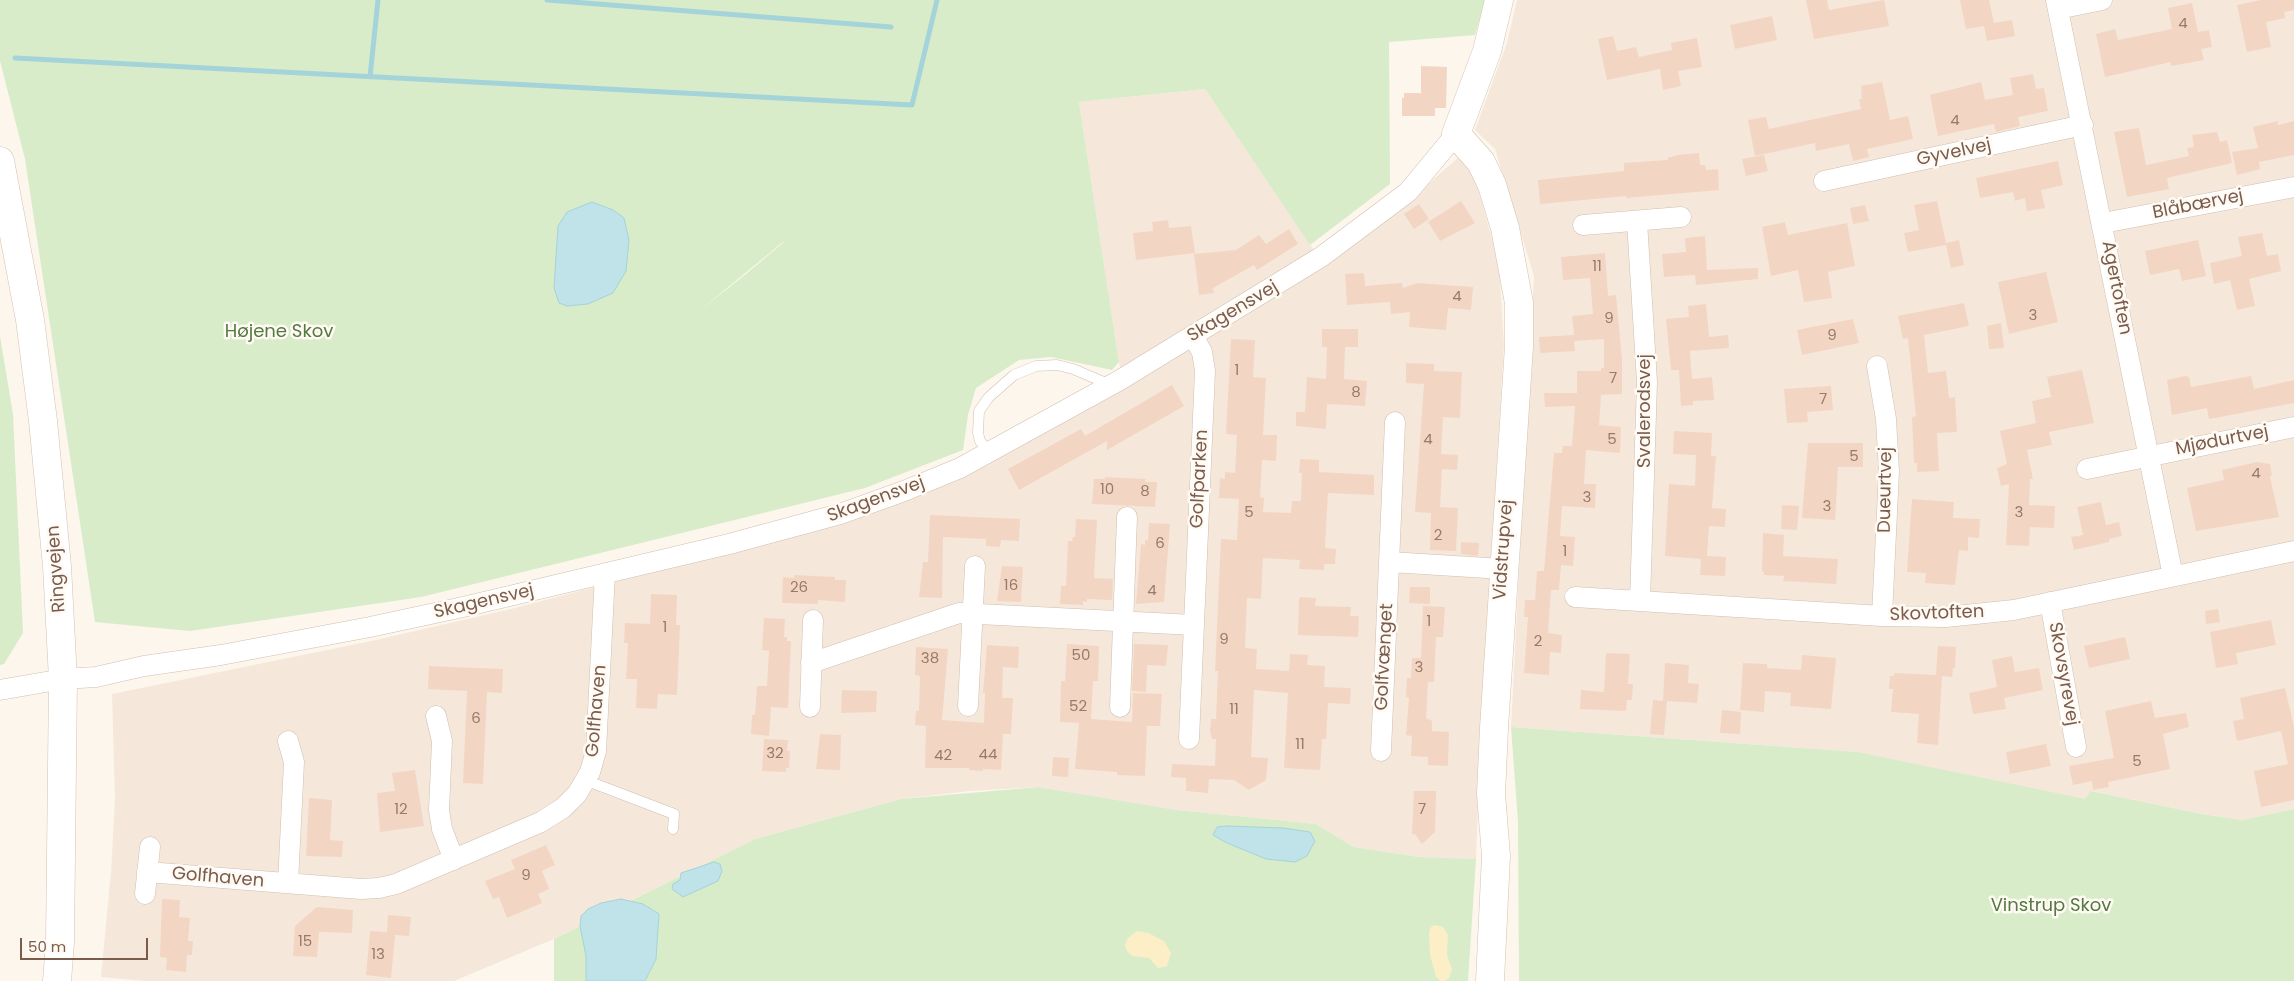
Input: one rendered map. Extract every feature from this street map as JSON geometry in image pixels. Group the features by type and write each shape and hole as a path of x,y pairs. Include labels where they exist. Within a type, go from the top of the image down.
{"street":[{"name":"Skagensvej","path":"0,690 64,679 96,677 144,666 221,655 370,627 714,548 840,514 960,468 1111,385 1193,336 1321,257 1384,212 1408,192 1456,134 1487,51 1499,0"},
{"path":"2057,4 2102,0"},
{"name":"Agertoften","path":"2057,4 2174,576"},
{"name":"Gyvelvej","path":"1824,181 2083,125"},
{"name":"Vidstrupvej","path":"1456,134 1481,162 1492,185 1505,228 1519,303 1519,346 1503,569 1491,794 1496,856 1490,981"},
{"name":"Ringvejen","path":"0,161 30,320 58,566 64,679 60,942 56,981"},
{"name":"Blåbærvej","path":"2103,223 2294,187"},
{"path":"1583,225 1681,217"},
{"name":"Svalerodsvej","path":"1637,221 1647,382 1640,601"},
{"name":"Golfparken","path":"1188,739 1205,372 1202,352 1193,336"},
{"name":"Dueurtvej","path":"1877,366 1886,419 1889,471 1882,616"},
{"name":"Golfvænget","path":"1381,751 1395,422"},
{"name":"Mjødurtvej","path":"2087,469 2294,427"},
{"path":"1120,707 1126,516"},
{"name":"Skovtoften","path":"1575,597 1882,616 1946,617 2014,610 2294,551"},
{"path":"1390,562 1503,569"},
{"path":"968,706 975,566"},
{"name":"Golfhaven","path":"147,872 360,890 379,888 396,884 454,860 541,822 563,808 577,794 585,780 596,751 605,573"},
{"name":"Skovsyrevej","path":"2050,602 2076,747"},
{"path":"811,663 959,613 1194,625"},
{"path":"810,707 813,620"},
{"path":"436,716 442,741 440,810 442,830 454,860"},
{"name":"Golfhaven","path":"288,741 294,762 288,884"},
{"name":"Golfhaven","path":"145,894 150,847"}],"lane":[{"path":"989,452 980,441 978,433 979,411 989,396 1020,372 1036,366 1057,365 1073,368 1111,385"},
{"path":"585,780 674,814 673,829"}],"shaded area":[{"path":"1517,0 2294,0 2294,809 2242,820 2202,814 2092,791 2085,800 1858,752 1511,727 1534,276 1495,149 1475,130 1507,43"},
{"path":"1205,89 1324,265 1387,220 1459,157 1475,178 1499,264 1504,345 1481,723 1476,859 1419,857 1354,847 1316,824 1177,810 1038,787 970,791 901,799 755,839 554,939 454,981 145,981 101,977 111,872 115,800 112,694 376,640 511,609 843,522 1123,388 1079,102"}],"green space":[{"name":"Højene Skov","path":"0,0 1485,0 1475,35 1389,42 1390,184 1310,245 1205,89 1079,102 1119,362 1112,370 1051,357 1019,360 976,388 968,415 963,450 865,488 421,597 190,631 95,622 25,159 0,61","holes":["784,242 746,274 699,311"]},
{"path":"0,336 13,414 23,633 4,664 0,665"},
{"name":"Vinstrup Skov","path":"1511,727 1858,752 2085,799 2091,791 2202,814 2242,820 2294,809 2294,981 1519,981 1518,822"},
{"path":"1038,787 1177,810 1316,824 1354,847 1419,857 1476,859 1468,981 554,981 554,939 755,839 901,799"}],"sand":[{"path":"1434,925 1443,927 1448,935 1447,955 1452,969 1449,978 1445,981 1441,981 1436,977 1430,955 1429,935 1430,928"},
{"path":"1137,931 1148,933 1164,941 1171,953 1167,966 1158,968 1149,958 1132,956 1127,951 1125,945 1128,938"}],"water":[{"path":"592,202 613,210 624,218 629,240 626,271 613,293 588,304 567,306 559,303 554,288 558,226 567,212"},
{"path":"1217,827 1283,828 1310,832 1315,841 1307,856 1295,862 1266,859 1227,843 1213,835"},
{"path":"714,862 720,864 722,871 718,881 683,897 672,889 673,884 680,880 681,873"},
{"path":"621,899 643,904 659,914 656,959 645,981 586,981 586,956 580,926 581,916 588,909 601,903"}],"building":[{"path":"1806,0 1827,0 1829,10 1884,0 1889,26 1814,39"},
{"path":"1960,0 1989,0 1994,23 2012,20 2015,36 1987,41 1984,26 1966,29"},
{"path":"2261,0 2294,0 2294,10 2284,12 2285,18 2266,22 2271,47 2247,52 2237,5"},
{"path":"2192,3 2198,32 2209,30 2212,47 2201,49 2204,60 2171,66 2171,62 2105,77 2096,34 2115,29 2118,40 2172,29 2168,8"},
{"path":"1772,16 1777,40 1735,49 1730,25"},
{"path":"1613,36 1617,51 1636,47 1639,57 1672,50 1671,43 1697,38 1702,67 1678,71 1681,86 1663,90 1660,69 1607,80 1598,39"},
{"path":"1421,66 1447,67 1446,108 1435,108 1435,116 1402,116 1402,98 1404,98 1404,93 1421,93"},
{"path":"2033,74 2036,89 2044,88 2048,111 2018,117 2020,126 1996,132 1994,124 1938,136 1930,95 1981,82 1985,100 2013,95 2010,78"},
{"path":"1882,82 1890,120 1908,116 1913,139 1867,149 1869,157 1853,161 1849,144 1816,151 1815,143 1755,156 1748,120 1766,117 1769,129 1861,109 1859,99 1862,99 1861,86"},
{"path":"2278,121 2278,125 2294,121 2294,155 2259,162 2260,169 2237,175 2232,152 2258,148 2253,127"},
{"path":"2139,128 2146,165 2189,156 2187,148 2194,147 2192,135 2217,132 2220,142 2227,140 2232,163 2167,178 2169,189 2127,197 2114,132"},
{"path":"1699,153 1700,165 1705,165 1706,170 1718,169 1719,190 1540,204 1538,180 1624,171 1624,163 1668,160 1667,158 1678,155"},
{"path":"1764,155 1768,171 1746,176 1742,159"},
{"path":"2058,161 2063,185 2041,190 2045,208 2027,211 2025,198 2015,201 2013,192 1980,198 1976,178"},
{"path":"1461,201 1475,223 1440,241 1428,222"},
{"path":"1937,201 1946,243 1959,240 1964,265 1951,268 1946,245 1908,252 1904,233 1919,230 1914,205"},
{"path":"1419,204 1429,219 1414,229 1404,214"},
{"path":"1865,205 1869,221 1853,224 1850,208"},
{"path":"1168,220 1169,228 1191,226 1195,253 1136,260 1133,233 1153,231 1152,222"},
{"path":"1785,222 1788,235 1847,223 1855,266 1828,272 1832,298 1804,302 1798,270 1771,276 1762,227"},
{"path":"1289,229 1298,244 1257,270 1254,265 1213,288 1214,293 1199,295 1194,254 1236,250 1259,235 1266,244"},
{"path":"2262,233 2267,256 2278,254 2281,271 2249,279 2255,306 2237,310 2230,280 2214,284 2210,263 2242,256 2238,237"},
{"path":"1705,236 1707,270 1758,268 1758,279 1696,285 1695,275 1664,277 1662,254 1686,252 1685,238"},
{"path":"2198,240 2206,276 2182,281 2179,269 2150,275 2145,251"},
{"path":"1605,253 1608,296 1616,295 1622,359 1622,394 1601,395 1599,425 1621,427 1620,453 1586,450 1584,484 1596,484 1595,508 1562,506 1560,536 1575,537 1573,566 1561,565 1559,590 1551,590 1548,633 1562,635 1561,653 1550,652 1549,675 1524,673 1528,617 1524,617 1525,600 1535,600 1537,571 1544,571 1554,453 1562,453 1563,446 1572,446 1575,406 1545,407 1544,393 1577,393 1577,371 1601,371 1601,368 1604,368 1604,339 1574,341 1575,351 1540,353 1539,337 1574,335 1572,316 1593,314 1590,278 1563,280 1561,257"},
{"path":"2046,272 2058,322 2009,334 1998,282"},
{"path":"1364,273 1365,286 1402,283 1403,288 1417,283 1473,287 1471,310 1448,308 1446,330 1409,327 1410,312 1391,314 1390,302 1347,305 1345,274"},
{"path":"1964,303 1969,326 1924,335 1928,373 1946,371 1949,398 1955,397 1957,432 1937,433 1939,471 1917,472 1917,463 1914,463 1912,417 1916,416 1908,338 1903,339 1898,316"},
{"path":"1706,304 1709,337 1728,335 1729,348 1690,351 1692,379 1712,377 1714,400 1693,401 1693,405 1681,406 1679,370 1671,370 1666,319 1689,317 1688,306"},
{"path":"1853,319 1859,343 1802,355 1797,330"},
{"path":"2001,323 2004,348 1989,349 1987,326"},
{"path":"1322,329 1358,329 1358,347 1345,347 1344,379 1367,381 1365,406 1327,404 1326,429 1296,426 1296,412 1305,412 1307,377 1326,379 1327,347 1322,347"},
{"path":"1231,339 1255,340 1253,377 1266,378 1263,435 1277,435 1276,461 1262,460 1260,497 1264,498 1263,512 1291,513 1292,501 1301,501 1302,473 1299,473 1300,459 1319,460 1319,472 1374,475 1374,495 1328,493 1325,548 1336,549 1335,564 1324,564 1324,570 1299,569 1300,560 1263,558 1261,599 1247,598 1245,648 1257,649 1256,669 1289,671 1290,654 1308,655 1307,665 1325,666 1324,687 1351,688 1350,704 1328,703 1326,739 1322,739 1320,770 1284,768 1288,693 1254,690 1251,757 1268,758 1266,780 1249,790 1234,780 1209,779 1208,793 1186,791 1186,778 1171,777 1172,764 1215,766 1216,739 1212,739 1210,731 1211,719 1216,719 1218,671 1215,671 1221,539 1237,540 1239,499 1219,498 1220,478 1225,479 1225,472 1235,473 1237,435 1226,434"},
{"path":"1406,363 1434,364 1434,371 1462,372 1460,418 1443,417 1441,454 1458,455 1457,470 1442,469 1440,507 1458,508 1456,551 1430,550 1431,513 1415,512 1424,384 1406,383"},
{"path":"2082,370 2094,423 2049,432 2052,445 2027,450 2033,479 2030,479 2029,505 2055,506 2054,528 2030,527 2029,546 2006,545 2009,484 2001,486 1997,468 2007,464 2000,431 2036,423 2032,401 2051,397 2047,377"},
{"path":"2185,376 2189,377 2191,387 2251,376 2254,389 2294,380 2294,403 2209,419 2207,408 2172,415 2167,380"},
{"path":"1172,385 1184,406 1107,450 1107,441 1019,490 1008,469 1081,429 1085,436"},
{"path":"1831,386 1833,410 1807,412 1808,422 1787,423 1784,389"},
{"path":"1674,431 1712,433 1711,456 1716,456 1712,508 1726,509 1725,527 1709,526 1707,556 1726,557 1725,576 1700,575 1701,559 1665,556 1669,484 1695,486 1696,455 1673,454"},
{"path":"1808,443 1863,443 1863,467 1838,467 1835,520 1802,518"},
{"path":"2257,462 2270,464 2272,475 2270,477 2279,517 2196,531 2187,488 2224,480 2222,470"},
{"path":"1105,477 1146,479 1145,482 1157,482 1155,507 1092,504 1094,479 1105,479"},
{"path":"1912,499 1954,502 1953,518 1980,519 1979,538 1968,537 1968,551 1959,550 1955,585 1925,583 1926,573 1907,572"},
{"path":"2101,502 2106,525 2119,522 2122,536 2109,539 2109,542 2074,550 2071,537 2083,535 2077,507"},
{"path":"1782,505 1799,506 1797,530 1781,529"},
{"path":"930,515 1020,519 1019,541 1001,540 1000,547 986,546 986,539 943,537 942,598 919,597 923,562 928,562"},
{"path":"1076,519 1097,520 1094,578 1113,579 1112,600 1087,599 1087,602 1083,601 1083,605 1060,604 1061,586 1066,586 1068,541 1072,541 1073,537 1075,537"},
{"path":"1149,523 1170,524 1164,602 1136,604 1141,544 1145,545 1145,540 1148,540"},
{"path":"1763,533 1784,535 1783,556 1838,559 1836,584 1783,581 1784,576 1764,575 1762,571"},
{"path":"1461,542 1479,543 1478,556 1461,554"},
{"path":"1002,566 1023,567 1021,602 997,601"},
{"path":"794,575 835,577 835,580 846,580 845,602 818,600 818,604 782,603 783,577 794,578"},
{"path":"1410,587 1430,587 1430,604 1409,603"},
{"path":"651,594 677,595 676,625 680,625 677,695 658,694 657,709 636,708 637,679 626,679 628,643 624,643 625,623 650,624"},
{"path":"1301,597 1316,598 1315,606 1351,607 1350,616 1359,616 1358,637 1298,635 1299,599"},
{"path":"1423,606 1445,607 1443,637 1436,637 1434,682 1428,682 1426,718 1432,721 1432,731 1449,732 1448,766 1428,765 1428,757 1411,756 1412,736 1406,735 1409,698 1406,697 1407,678 1411,678 1412,658 1421,658"},
{"path":"2218,609 2220,622 2206,624 2205,611"},
{"path":"764,618 785,619 784,637 787,637 787,641 791,641 788,708 771,707 769,736 751,734 752,715 755,715 757,686 767,686 769,651 762,650"},
{"path":"2271,620 2276,645 2236,653 2238,664 2216,668 2210,632"},
{"path":"2125,637 2130,659 2089,668 2084,646"},
{"path":"1067,644 1099,646 1098,681 1093,681 1091,719 1132,722 1133,693 1162,694 1160,726 1147,726 1145,776 1117,775 1117,772 1075,769 1079,723 1060,722 1061,681 1065,681"},
{"path":"1134,644 1168,645 1166,666 1147,665 1146,692 1132,691"},
{"path":"987,645 1019,647 1018,668 1003,667 1002,698 1013,698 1011,734 1003,734 1001,770 925,768 926,726 915,725 916,711 919,711 920,676 915,675 916,647 948,649 942,720 984,723 985,693 983,693"},
{"path":"1938,646 1956,647 1955,668 1953,668 1952,677 1942,676 1938,745 1917,743 1919,714 1891,712 1893,689 1889,689 1890,676 1894,676 1894,673 1936,675"},
{"path":"1606,653 1630,654 1628,684 1633,684 1632,700 1627,700 1626,711 1580,709 1581,690 1604,692"},
{"path":"1802,655 1836,658 1831,709 1790,706 1791,693 1765,691 1764,712 1740,710 1743,663 1767,664 1767,668 1801,670"},
{"path":"2012,656 2015,672 2039,668 2043,690 2004,698 2006,709 1973,714 1969,693 1997,687 1992,660"},
{"path":"1665,663 1689,665 1688,683 1699,684 1697,703 1667,701 1664,735 1650,734 1653,700 1663,701"},
{"path":"429,666 503,669 502,693 487,692 483,784 463,783 467,691 428,689"},
{"path":"2285,688 2294,727 2294,800 2261,807 2254,771 2288,764 2281,731 2237,741 2233,721 2244,719 2240,698"},
{"path":"842,690 877,691 876,712 841,713"},
{"path":"2151,701 2155,718 2186,713 2189,727 2163,734 2170,769 2108,782 2109,787 2093,790 2092,781 2073,785 2069,766 2114,758 2105,711"},
{"path":"1722,710 1741,712 1740,734 1720,733"},
{"path":"820,734 841,735 840,770 816,769"},
{"path":"764,739 788,740 787,751 790,751 789,768 786,768 786,772 762,771"},
{"path":"2046,744 2051,766 2010,774 2006,752"},
{"path":"1053,757 1069,758 1068,777 1052,776"},
{"path":"415,770 424,826 380,832 377,793 395,791 392,773"},
{"path":"1414,791 1436,791 1435,832 1422,844 1415,834 1412,834"},
{"path":"309,798 332,800 330,840 343,841 342,857 306,856"},
{"path":"546,845 555,865 542,871 549,889 538,894 542,903 507,918 499,897 493,899 485,881 515,869 511,860"},
{"path":"162,899 180,900 179,917 190,918 188,941 193,941 192,955 187,955 186,972 166,970 167,958 160,957"},
{"path":"317,907 353,910 352,933 319,932 317,957 293,956 295,926"},
{"path":"388,915 411,917 409,936 395,935 391,978 366,975 370,931 387,932"}],"waterway":[{"path":"370,77 378,0"},
{"path":"547,0 891,27"},
{"path":"15,58 912,105 937,0"}]}
